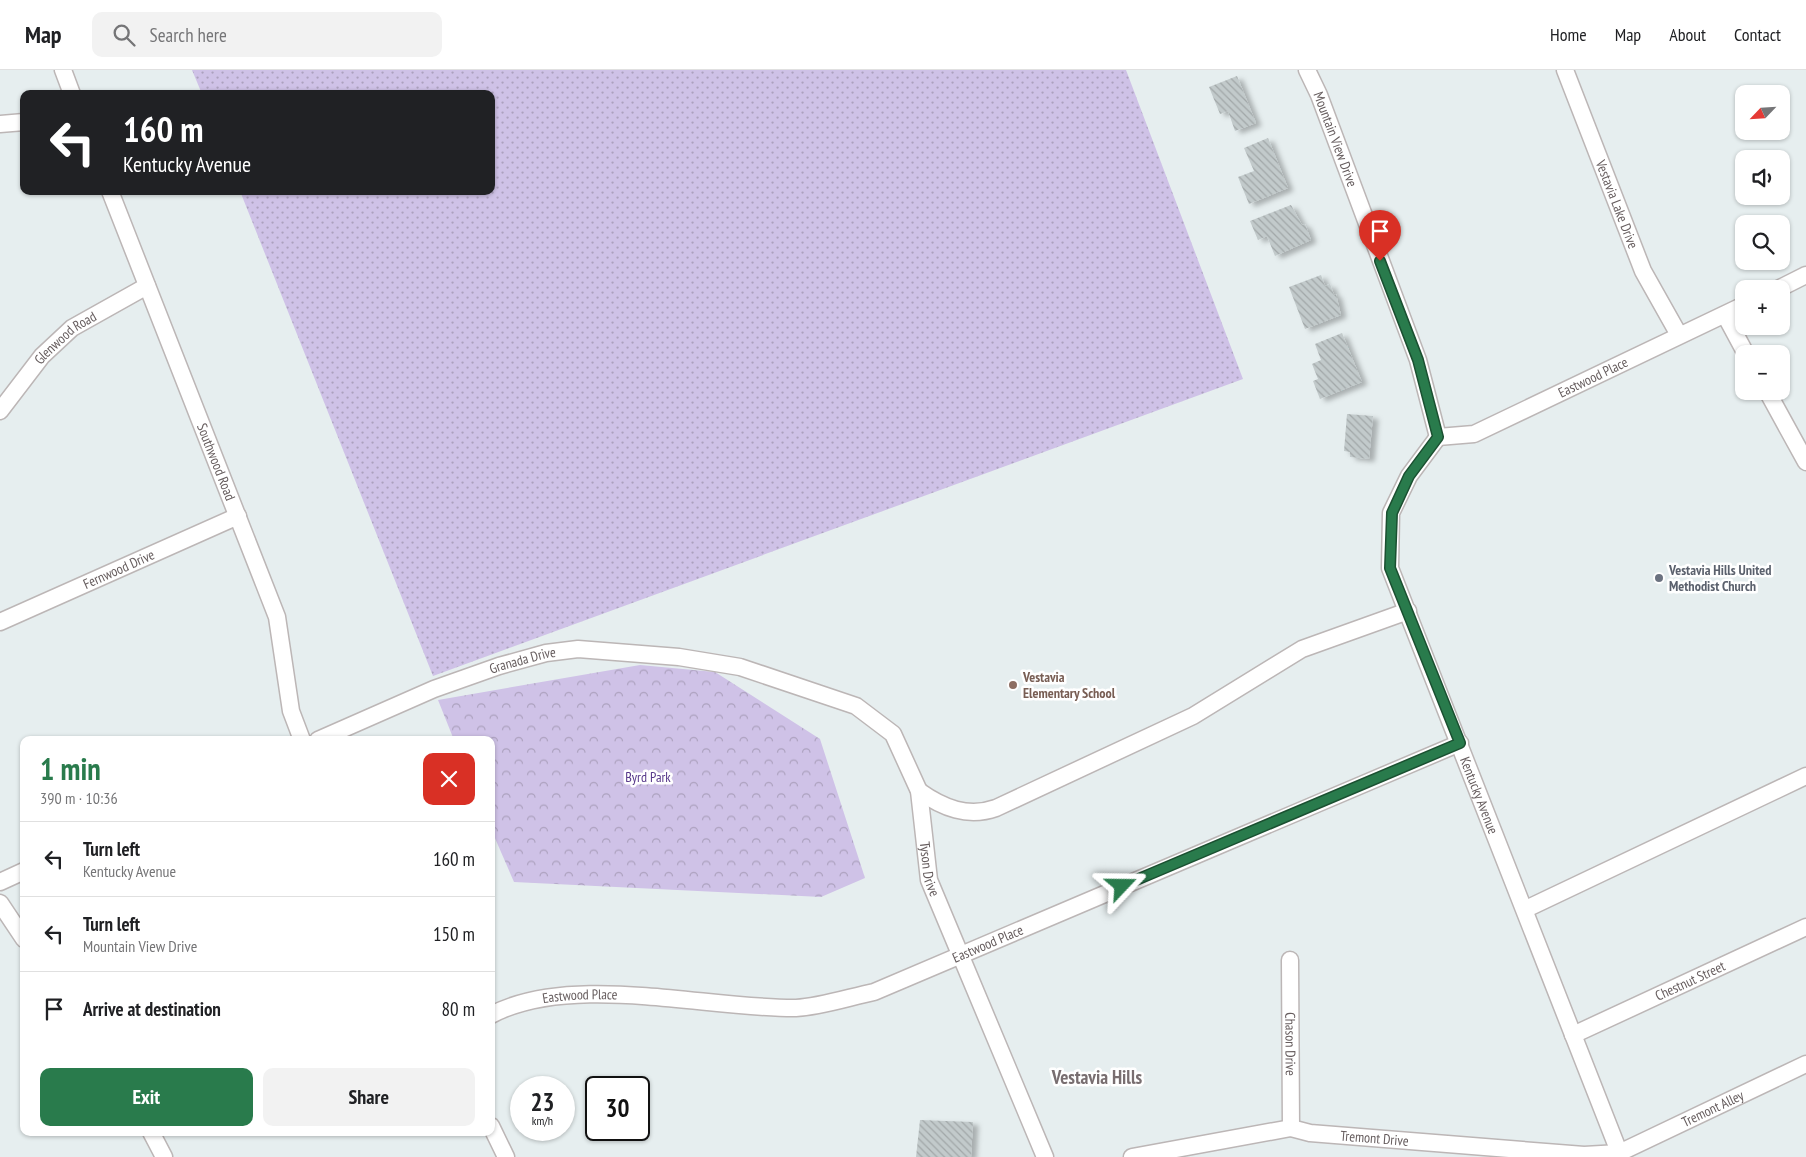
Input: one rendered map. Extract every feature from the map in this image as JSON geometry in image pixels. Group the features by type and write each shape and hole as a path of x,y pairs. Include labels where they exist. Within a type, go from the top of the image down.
{"street":[{"path":"63,70 70,90"},
{"name":"Mountain View Drive","path":"1307,70 1319,95 1418,360 1438,437"},
{"name":"Vestavia Lake Drive","path":"1565,70 1643,271 1679,335"},
{"path":"0,124 20,122"},
{"name":"Southwood Road","path":"112,195 276,616 291,710 301,736"},
{"path":"1790,283 1806,275"},
{"name":"Glenwood Road","path":"0,412 42,356 72,328 147,286"},
{"name":"Eastwood Place","path":"1438,437 1474,434 1735,310"},
{"path":"1725,315 1741,345"},
{"path":"1772,400 1806,462"},
{"name":"Kentucky Avenue","path":"1438,437 1409,476 1392,513 1390,568 1526,910 1620,1155"},
{"name":"Fernwood Drive","path":"0,622 238,516"},
{"path":"919,791 942,805 963,812 976,813 996,808 1193,716 1302,648 1408,610"},
{"name":"Granada Drive","path":"327,736 434,689 499,666 546,653 578,648 679,657 740,666"},
{"name":"Tyson Drive","path":"740,666 856,706 893,734 919,791 929,880 1045,1157"},
{"name":"Eastwood Place","path":"495,1013 505,1008 552,997 598,994 797,1008 874,992 1460,743"},
{"path":"1526,910 1806,776"},
{"path":"0,882 20,872"},
{"path":"0,903 20,932"},
{"name":"Chestnut Street","path":"1573,1035 1806,927"},
{"name":"Chason Drive","path":"1290,960 1291,1128"},
{"name":"Tremont Alley","path":"1620,1155 1806,1064"},
{"name":"Tremont Drive","path":"1132,1157 1291,1128 1310,1133 1584,1155 1620,1155"},
{"path":"495,1134 506,1157"},
{"path":"153,1136 164,1157"}],"green space":[{"path":"192,70 1126,70 1243,379 433,676 242,195 495,195 495,90 200,90"},
{"name":"Byrd Park","path":"640,665 715,672 820,739 865,878 821,897 514,882 495,838 495,736 452,736 438,700"}],"building":[{"path":"1237,76 1256,123 1235,131 1228,111 1220,114 1209,87"},
{"path":"1268,138 1288,188 1249,204 1238,177 1254,171 1244,148"},
{"path":"1291,205 1302,225 1305,224 1311,240 1275,256 1267,236 1258,240 1250,221"},
{"path":"1321,275 1325,286 1330,284 1334,295 1336,294 1341,315 1305,329 1289,287"},
{"path":"1342,333 1362,382 1320,399 1313,381 1318,379 1312,364 1321,360 1315,344"},
{"path":"1347,414 1373,416 1369,459 1350,457 1350,452 1344,451"},
{"path":"920,1120 973,1122 971,1157 916,1157"}],"place":[{"name":"Vestavia Hills United Methodist Church","path":"1659,578"},
{"name":"Vestavia Elementary School","path":"1013,685"}],"district":[{"name":"Vestavia Hills","path":"1097,1077"}],"route":[{"path":"1122,886 1460,743 1390,568 1392,513 1409,476 1438,437 1418,360 1380,261"}]}
